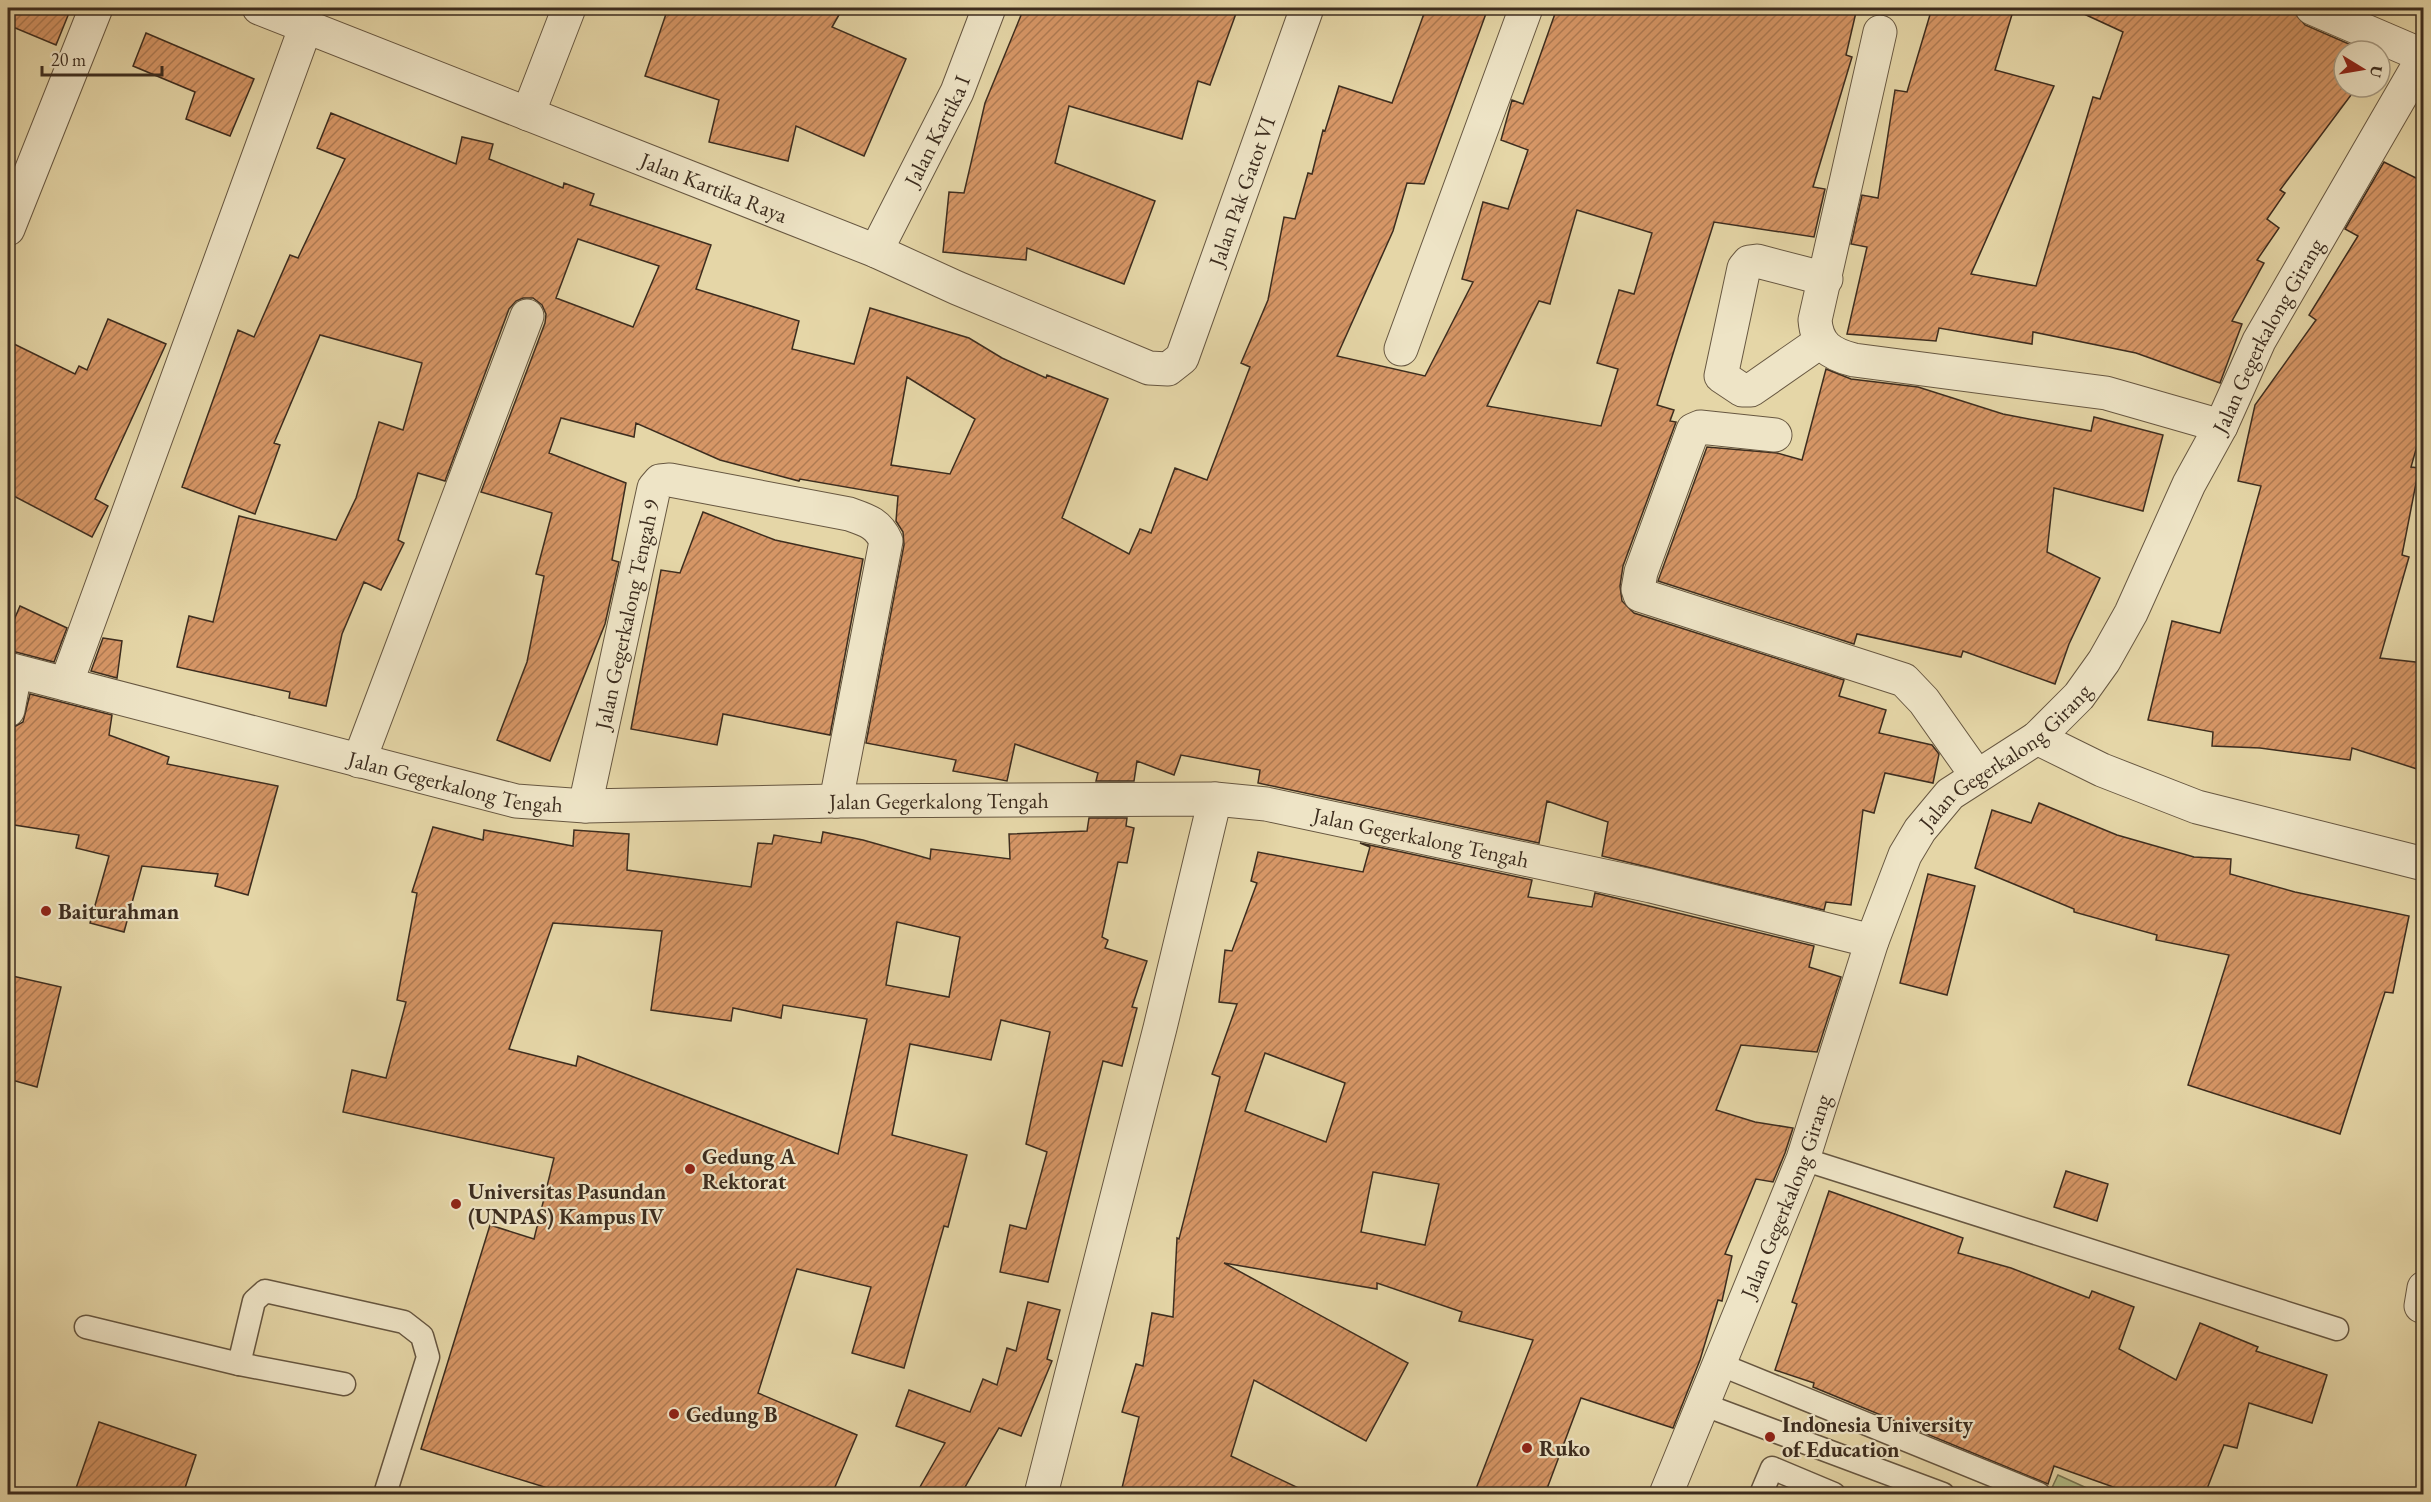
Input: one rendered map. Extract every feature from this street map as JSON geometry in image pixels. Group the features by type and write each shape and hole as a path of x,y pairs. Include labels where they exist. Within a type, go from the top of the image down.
{"street":[{"path":"8,229 96,8"},
{"name":"Jalan Kartika Raya","path":"259,8 876,250 957,288 1149,368 1168,369"},
{"path":"528,114 569,8"},
{"name":"Jalan Kartika I","path":"876,250 957,92 989,8"},
{"name":"Jalan Pak Gatot VI","path":"1168,369 1182,358 1307,8"},
{"path":"1401,349 1526,8"},
{"path":"2312,8 2424,56"},
{"path":"66,684 306,26"},
{"path":"1880,32 1815,320 1820,342 1828,351 1854,360 2106,393 2221,426"},
{"name":"Jalan Gegerkalong Girang","path":"1666,1494 1803,1160 1872,941 1905,855 1920,830 1950,794 2037,738 2079,696 2104,661 2131,613 2189,484 2221,426 2259,341 2424,56"},
{"path":"1820,342 1751,390 1742,390 1721,376 1744,268 1749,262 1757,261 1826,279"},
{"path":"359,761 527,316"},
{"path":"1775,435 1700,427 1693,430 1641,572 1638,589 1640,595 1904,680 1924,701 1977,776"},
{"name":"Jalan Gegerkalong Tengah 9","path":"585,806 654,488 660,481 670,480 849,514 873,523 886,541 836,801"},
{"path":"8,710 11,671"},
{"name":"Jalan Gegerkalong Tengah","path":"11,671 516,801 585,806 836,801 1215,800 1266,804 1639,883 1872,941"},
{"path":"2037,738 2102,770 2197,807 2424,864"},
{"path":"1041,1494 1160,1028 1215,800"}],"lane":[{"path":"1803,1160 2337,1329"},
{"path":"239,1364 254,1301 265,1291 404,1322 422,1336 429,1357 385,1494"},
{"path":"86,1327 239,1364 344,1384"},
{"path":"1719,1364 2039,1494"},
{"path":"1702,1404 1943,1494"},
{"path":"1761,1494 1772,1468 1834,1494"}],"green space":[{"path":"2058,1475 2100,1494 2049,1494"}],"building":[{"path":"8,8 71,8 56,45 8,25"},
{"path":"668,8 843,8 832,27 906,59 864,156 796,126 788,161 709,142 719,100 645,76"},
{"path":"1024,8 1238,8 1210,85 1198,81 1182,139 1069,106 1055,163 1155,201 1124,284 1027,248 1026,260 943,252 949,192 964,193 985,103"},
{"path":"1426,8 1488,8 1424,184 1407,183 1393,231 1337,356 1425,376 1473,282 1462,279 1483,202 1508,209 1528,150 1501,140 1512,100 1523,104 1557,8 1857,8 1846,55 1852,57 1813,187 1825,189 1814,237 1714,222 1657,405 1674,410 1670,421 1676,422 1623,566 1620,586 1622,601 1634,613 1844,680 1839,696 1886,710 1879,733 1932,745 1939,754 1933,783 1885,773 1874,813 1863,810 1851,905 1826,902 1824,910 1602,856 1608,822 1547,801 1539,843 1258,783 1260,770 1181,755 1174,775 1137,761 1134,781 1096,781 1098,773 1015,744 1007,781 953,771 956,760 866,743 904,545 903,532 896,521 898,496 800,479 799,481 720,460 636,423 634,437 561,418 549,453 626,483 612,560 619,562 605,624 550,761 497,740 527,662 544,576 536,574 552,513 481,492 545,323 546,314 542,305 533,298 516,301 509,309 445,481 418,473 398,540 404,543 381,590 364,582 342,634 326,706 289,698 290,692 177,667 189,616 213,622 239,516 336,540 356,498 379,422 403,430 422,363 320,335 274,443 280,445 255,514 182,487 238,330 254,337 290,255 298,258 345,159 317,148 331,113 456,164 462,137 493,144 489,159 563,188 564,183 594,194 590,205 711,245 696,289 799,321 792,349 854,364 870,308 969,338 1002,358 1046,378 1047,375 1108,399 1062,518 1129,554 1140,529 1151,533 1175,468 1207,480 1250,367 1241,363 1268,300 1284,217 1295,219 1308,173 1312,174 1323,130 1325,131 1339,86 1392,103","holes":["1577,210 1652,233 1634,294 1619,290 1597,363 1618,369 1601,426 1487,406 1539,301 1550,304","578,239 659,266 633,327 556,298","907,377 975,419 950,474 891,465"]},
{"path":"1932,8 2014,8 1995,70 2054,86 1971,274 2036,286 2093,97 2100,99 2123,32 2071,8 2284,8 2294,12 2305,25 2337,39 2332,39 2332,99 2348,99 2280,190 2285,193 2267,219 2279,228 2257,260 2264,263 2232,321 2242,324 2220,383 2136,353 2033,332 2032,344 1939,328 1936,341 1847,334 1867,247 1851,244 1862,195 1878,198 1895,90 1907,92"},
{"path":"146,33 254,79 230,136 186,119 195,92 133,66"},
{"path":"2384,162 2424,182 2424,421 2411,467 2419,468 2402,555 2409,557 2380,658 2424,663 2424,750 2417,769 2352,748 2350,760 2260,748 2212,746 2213,732 2148,720 2172,621 2220,633 2261,486 2238,481 2255,405 2316,320 2309,315 2358,236 2345,229"},
{"path":"108,319 166,344 95,499 108,506 92,537 8,493 8,341 75,374 79,366 87,370"},
{"path":"1826,369 1851,379 1918,387 2003,414 2091,431 2094,417 2163,435 2143,511 2054,488 2047,552 2100,578 2069,644 2055,684 1963,651 1961,657 1857,634 1854,644 1658,581 1707,447 1777,453 1802,460"},
{"path":"703,512 775,540 863,559 830,735 723,714 717,745 631,729 661,570 680,573"},
{"path":"20,606 67,628 54,662 8,650 8,634"},
{"path":"103,638 122,641 117,678 91,671"},
{"path":"30,694 112,715 109,735 169,757 167,764 278,786 248,895 215,886 218,874 142,866 124,932 90,923 109,856 76,848 79,835 8,824 8,752 12,728 23,722"},
{"path":"2039,803 2117,835 2194,857 2231,859 2230,874 2295,892 2409,916 2393,993 2385,992 2340,1134 2188,1085 2229,955 2156,940 2157,935 2074,912 2074,909 1975,868 1992,810 2031,823"},
{"path":"1089,818 1127,818 1126,826 1134,828 1127,863 1118,862 1102,937 1108,940 1105,948 1147,961 1132,1007 1137,1008 1122,1066 1103,1061 1048,1282 1000,1272 1010,1225 1026,1229 1047,1152 1026,1144 1050,1032 1001,1020 991,1060 910,1044 892,1135 967,1155 948,1227 944,1226 904,1368 852,1353 871,1287 797,1269 758,1393 857,1435 832,1494 567,1494 421,1449 490,1225 534,1239 554,1158 343,1112 352,1070 386,1078 406,1002 397,1000 417,893 412,892 433,827 483,840 484,830 573,846 574,830 629,834 627,870 751,887 758,843 772,844 774,835 821,843 823,832 863,840 930,859 931,849 1010,859 1009,834 1087,831","holes":["897,922 960,937 949,997 886,985","553,923 662,931 651,1010 731,1021 733,1008 781,1018 783,1005 867,1019 838,1154 578,1056 576,1066 509,1049"]},
{"path":"1360,843 1532,880 1528,897 1592,907 1595,893 1814,946 1809,967 1841,977 1817,1052 1741,1045 1716,1110 1755,1122 1793,1128 1785,1153 1773,1182 1756,1179 1725,1254 1732,1256 1722,1301 1718,1300 1700,1360 1673,1428 1581,1398 1545,1494 1474,1494 1533,1340 1459,1321 1462,1312 1377,1283 1377,1289 1224,1263 1408,1363 1366,1441 1254,1380 1231,1456 1311,1494 1148,1494 1122,1488 1139,1417 1122,1412 1136,1364 1143,1366 1152,1313 1173,1317 1177,1238 1179,1239 1220,1077 1212,1074 1237,1004 1219,1002 1225,950 1232,951 1257,883 1251,881 1258,852 1363,872 1370,847","holes":["1265,1053 1345,1083 1326,1142 1245,1111","1373,1172 1439,1184 1425,1245 1361,1232"]},
{"path":"1928,874 1975,886 1947,995 1900,983"},
{"path":"8,975 61,987 37,1087 8,1079"},
{"path":"2066,1171 2108,1184 2097,1221 2054,1207"},
{"path":"1829,1191 1963,1238 1958,1253 2011,1268 2089,1298 2092,1291 2134,1307 2119,1349 2176,1380 2200,1323 2258,1347 2256,1351 2327,1375 2312,1423 2249,1403 2237,1448 2224,1445 2205,1494 2133,1494 2054,1466 2048,1484 1813,1387 1814,1383 1775,1370 1797,1304 1792,1302"},
{"path":"1028,1302 1060,1310 1047,1359 1052,1361 1021,1436 999,1428 961,1494 916,1494 945,1443 896,1426 909,1390 970,1412 983,1379 997,1385 1007,1348 1016,1351"},
{"path":"99,1422 196,1455 183,1494 74,1494"}],"place":[{"name":"Baiturahman","path":"46,911"},
{"name":"Gedung A Rektorat","path":"690,1169"},
{"name":"Universitas Pasundan (UNPAS) Kampus IV","path":"456,1204"},
{"name":"Gedung B","path":"674,1414"},
{"name":"Indonesia University of Education","path":"1770,1437"},
{"name":"Ruko","path":"1527,1448"}]}
